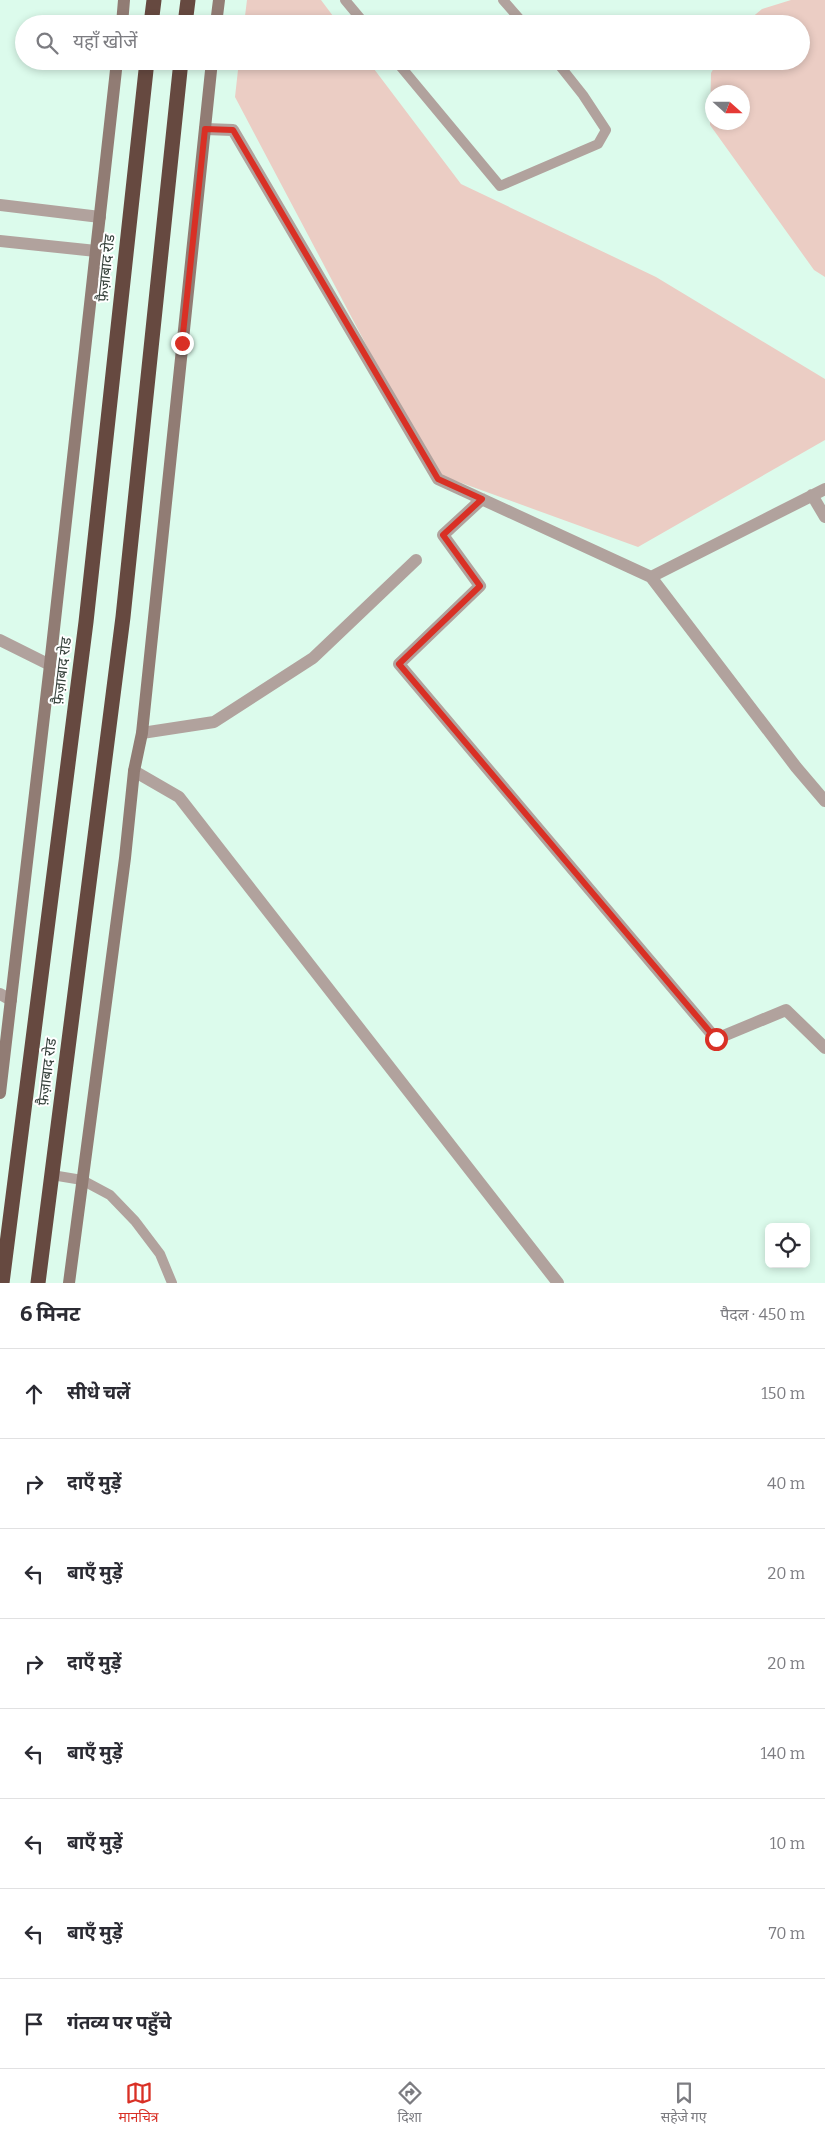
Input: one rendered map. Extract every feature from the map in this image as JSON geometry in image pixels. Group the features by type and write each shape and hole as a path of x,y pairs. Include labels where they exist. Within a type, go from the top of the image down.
{"highway":[{"path":"152,15 154,0"},
{"path":"186,15 188,0"},
{"name":"फ़ैज़ाबाद रोड","path":"2,1283 86,622 146,70"},
{"name":"फ़ैज़ाबाद रोड","path":"38,1283 123,616 181,70"}],"street":[{"path":"123,15 124,0"},
{"path":"217,15 219,0"},
{"path":"0,1093 5,997 50,665 116,70"},
{"path":"69,1283 125,858 134,771 142,733 211,70"},
{"path":"205,129 233,130 438,479 650,577 796,767 825,800"},
{"path":"0,204 100,217"},
{"path":"0,241 96,251"},
{"path":"650,577 825,489"},
{"path":"812,495 825,517"},
{"path":"482,499 443,535 480,586 399,664 716,1039 786,1010 825,1048"},
{"path":"142,733 214,722 313,658 416,560"},
{"path":"0,640 50,665"},
{"path":"134,771 179,797 558,1283"}],"lane":[{"path":"345,0 358,15"},
{"path":"503,0 516,15"},
{"path":"403,70 500,186 598,144 606,130 583,95 563,70"},
{"path":"52,1175 82,1180 110,1195 136,1221 160,1254 172,1283"}],"shaded area":[{"path":"247,0 321,0 332,15 245,15"},
{"path":"791,0 825,0 825,277 814,270 714,130 750,130 750,85 711,85 713,70 810,70 810,15 755,15 762,9"},
{"path":"238,70 375,70 461,184 656,277 825,379 825,440 638,547 434,473 235,97"}],"route":[{"path":"182,343 205,129 233,130 438,479 482,499 443,535 480,586 399,664 716,1039"}]}
